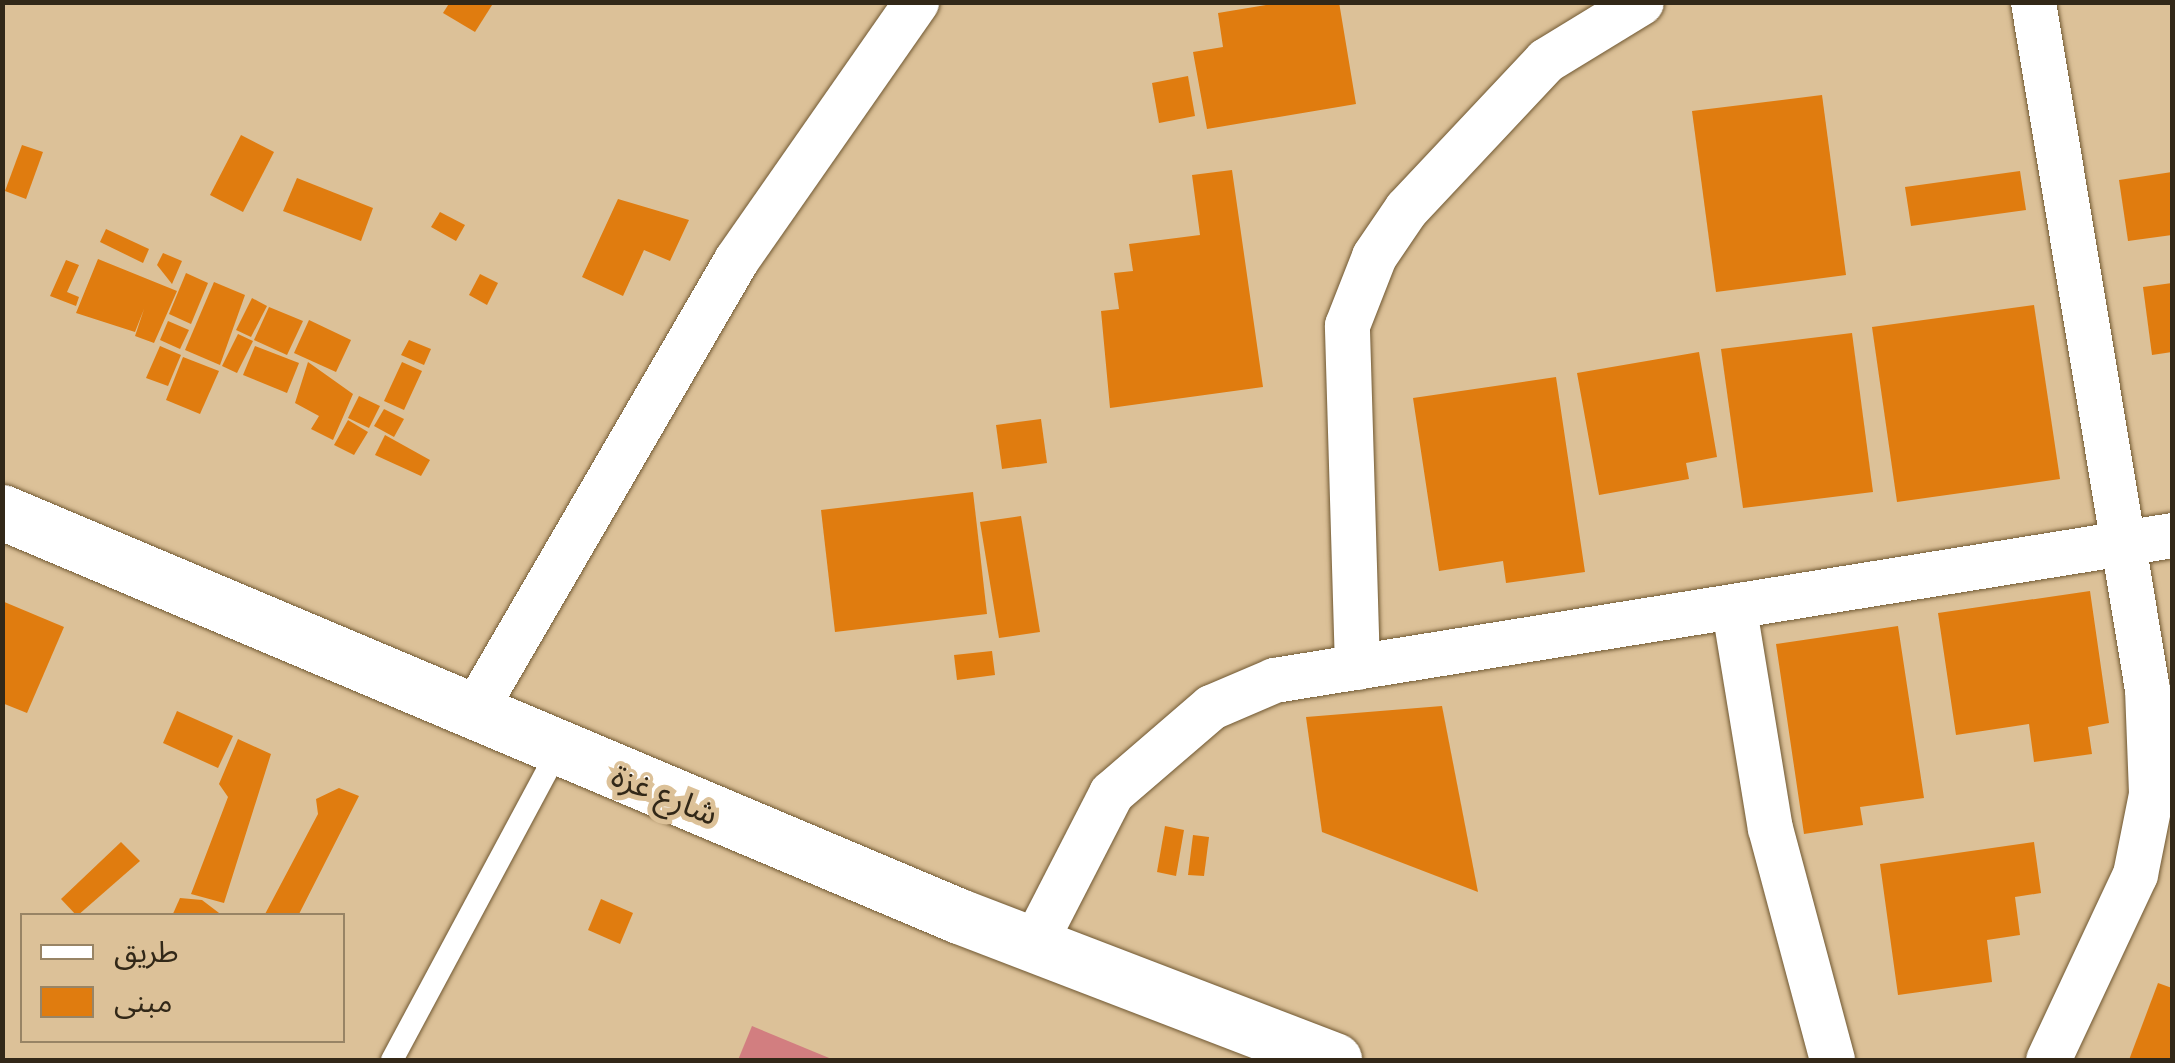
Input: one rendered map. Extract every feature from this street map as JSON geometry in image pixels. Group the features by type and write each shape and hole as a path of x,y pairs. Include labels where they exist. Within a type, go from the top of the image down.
{"main road":[{"name":"شارع غزة","path":"2,512 558,750 1032,945 1334,1060"}],"street":[{"path":"472,714 736,260 916,2"},
{"path":"1357,666 1346,325 1374,256 1406,209 1546,60 1641,2"},
{"path":"2033,2 2147,689 2151,794 2135,874 2048,1060"},
{"path":"1032,945 1112,793 1155,747 1211,707 1274,680 1734,609 2172,534"},
{"path":"1734,609 1770,828 1832,1060"}],"lane":[{"path":"392,1060 558,750"}],"shaded area":[{"path":"752,1026 834,1060 738,1060"}],"building":[{"path":"450,2 494,2 475,32 443,13"},
{"path":"1284,2 1339,2 1356,104 1207,129 1193,52 1223,47 1218,13"},
{"path":"1188,76 1195,116 1159,123 1152,83"},
{"path":"1822,95 1846,275 1716,292 1692,111"},
{"path":"241,135 274,152 243,212 210,195"},
{"path":"22,145 43,152 26,199 5,191"},
{"path":"1232,170 1263,387 1110,408 1101,311 1119,309 1114,273 1133,271 1129,244 1200,235 1192,175"},
{"path":"2020,171 2026,210 1911,226 1905,187"},
{"path":"2172,172 2172,235 2128,241 2119,180"},
{"path":"297,178 373,208 361,241 283,211"},
{"path":"618,199 689,220 670,261 644,250 623,296 582,277"},
{"path":"440,212 465,225 456,241 431,227"},
{"path":"106,229 149,249 143,263 100,242"},
{"path":"163,253 182,261 172,284 157,265"},
{"path":"98,259 177,291 154,343 135,336 144,309 135,332 76,313"},
{"path":"66,260 79,265 67,292 79,297 76,306 50,296"},
{"path":"186,273 208,283 191,324 169,314"},
{"path":"480,274 498,283 487,305 469,295"},
{"path":"214,282 245,295 220,365 185,350"},
{"path":"2172,283 2172,352 2152,355 2143,287"},
{"path":"252,298 267,306 251,337 236,330"},
{"path":"2034,305 2060,479 1897,502 1872,327"},
{"path":"269,307 303,321 287,355 254,340"},
{"path":"309,320 351,340 336,372 294,353"},
{"path":"168,321 189,330 180,349 160,340"},
{"path":"1852,333 1873,492 1743,508 1721,349"},
{"path":"238,334 253,341 237,373 222,366"},
{"path":"409,340 431,349 424,365 401,355"},
{"path":"160,346 181,355 168,386 146,378"},
{"path":"255,346 299,363 287,393 243,375"},
{"path":"1699,352 1717,457 1686,463 1689,479 1599,495 1577,373"},
{"path":"183,357 219,371 200,414 166,400"},
{"path":"308,362 353,394 333,440 311,429 319,416 295,403"},
{"path":"402,362 422,371 404,410 384,401"},
{"path":"1556,377 1585,572 1506,583 1503,561 1439,571 1413,398"},
{"path":"359,396 380,406 369,428 348,418"},
{"path":"384,409 404,419 394,437 374,426"},
{"path":"1041,419 1047,463 1002,469 996,425"},
{"path":"348,420 368,432 354,455 334,445"},
{"path":"385,435 430,460 421,476 375,455"},
{"path":"973,492 987,614 835,632 821,510"},
{"path":"1021,516 1040,632 999,638 980,522"},
{"path":"2090,591 2109,723 2088,727 2092,754 2034,762 2029,724 1956,735 1938,613"},
{"path":"2,601 64,627 27,713 2,703"},
{"path":"1898,626 1924,798 1860,807 1863,825 1804,834 1776,644"},
{"path":"992,651 995,675 957,680 954,655"},
{"path":"1442,706 1478,892 1322,832 1306,717"},
{"path":"177,711 233,736 218,768 163,743"},
{"path":"238,739 271,754 224,903 191,894 228,797 219,784"},
{"path":"339,788 359,796 300,913 266,913 318,814 316,799"},
{"path":"1165,826 1184,830 1176,876 1157,872"},
{"path":"1193,835 1209,837 1204,876 1188,875"},
{"path":"121,842 140,861 80,913 74,913 61,899"},
{"path":"2034,842 2041,893 2015,897 2020,935 1987,940 1992,982 1898,995 1880,864"},
{"path":"180,898 202,900 219,913 173,913"},
{"path":"601,899 633,913 620,944 588,930"},
{"path":"2158,983 2172,988 2172,1060 2129,1060"}]}
